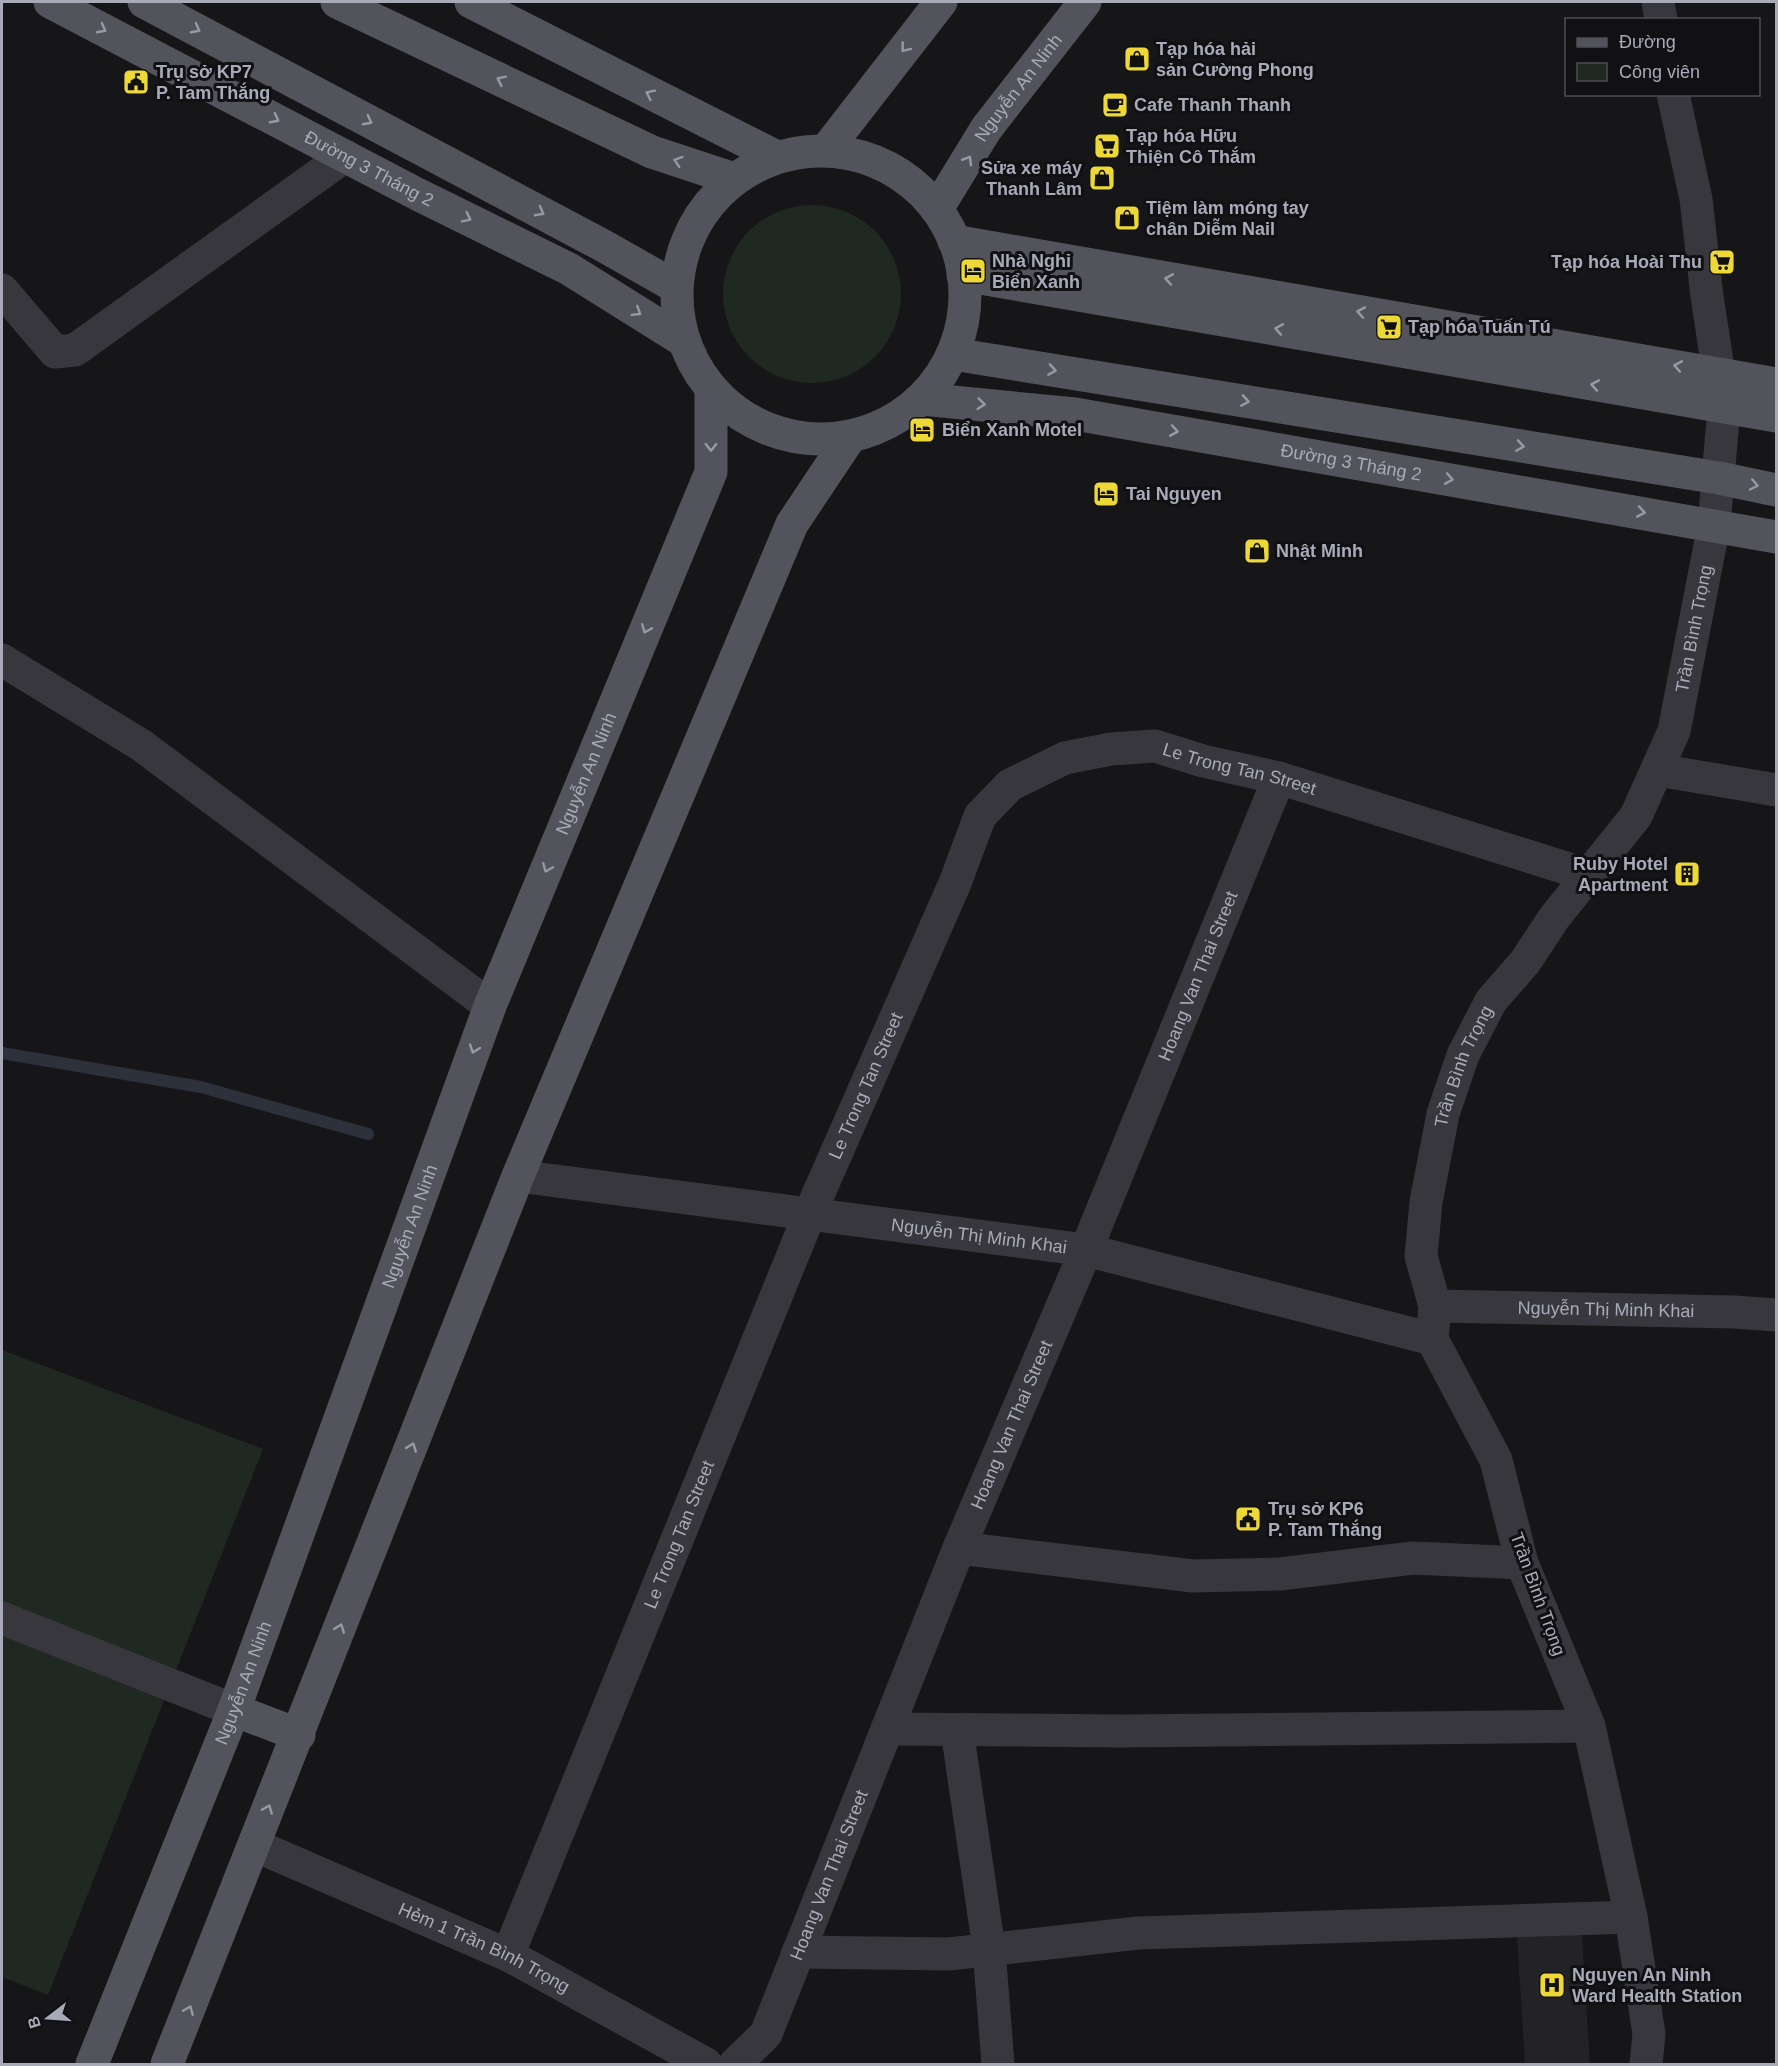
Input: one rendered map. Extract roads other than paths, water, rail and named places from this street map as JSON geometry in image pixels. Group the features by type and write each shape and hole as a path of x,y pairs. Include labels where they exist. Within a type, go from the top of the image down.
{"main road":[{"name":"Đường 3 Tháng 2","path":"50,2 345,156 569,269 684,341"},
{"path":"144,2 602,245 676,287"},
{"path":"337,2 652,152 734,179"},
{"path":"471,2 777,157"},
{"path":"826,150 941,2"},
{"name":"Nguyễn An Ninh","path":"937,209 986,129 1085,2"},
{"path":"826,150 868,158 906,179 937,209 954,240 963,275 963,315 953,354 922,399 889,423 850,437 799,439 750,422 711,389 684,341 676,287 685,246 704,209 734,179 777,157 826,150"},
{"path":"954,240 1776,384"},
{"path":"963,275 1776,416"},
{"path":"953,354 1719,478 1776,490"},
{"name":"Nguyễn An Ninh","path":"92,2064 234,1710 490,1006 711,472 711,389"},
{"name":"Đường 3 Tháng 2","path":"922,399 1075,414 1776,537"},
{"path":"167,2064 299,1735 518,1176 792,524 850,437"},
{"path":"234,1710 299,1735"}],"street":[{"path":"1658,2 1661,18"},
{"name":"Trần Bình Trọng","path":"1646,2064 1649,2034 1631,1917 1589,1726 1522,1563 1496,1460 1432,1339 1435,1306 1421,1256 1426,1202 1443,1114 1463,1055 1491,1001 1525,962 1554,918 1636,816 1674,731 1714,525 1724,408 1707,296 1696,199 1673,96"},
{"path":"2,290 56,352 75,350 345,156"},
{"path":"2,660 141,746 490,1006"},
{"name":"Le Trong Tan Street","path":"508,1955 810,1213 955,883 980,816 1010,785 1065,758 1111,749 1155,746 1203,761 1279,777 1588,875"},
{"path":"1658,770 1776,790"},
{"name":"Hoang Van Thai Street","path":"735,2064 766,2034 959,1548 1086,1250 1279,777"},
{"name":"Nguyễn Thị Minh Khai","path":"518,1176 1086,1250 1432,1339"},
{"name":"Nguyễn Thị Minh Khai","path":"1435,1306 1776,1314"},
{"path":"959,1548 1193,1576 1280,1574 1413,1558 1522,1563"},
{"path":"2,1618 234,1710"},
{"path":"886,1729 1123,1731 1589,1726"},
{"path":"957,1730 989,1949 998,2064"},
{"name":"Hẻm 1 Trần Bình Trọng","path":"254,1845 508,1955 699,2063"},
{"path":"798,1952 949,1954 1138,1933 1631,1917"}],"waterway":[{"path":"2,1053 201,1087 368,1134"}],"place":[{"name":"Tạp hóa hải sản Cường Phong","path":"1137,59"},
{"name":"Trụ sở KP7 P. Tam Thắng","path":"136,82"},
{"name":"Cafe Thanh Thanh","path":"1115,105"},
{"name":"Tạp hóa Hữu Thiện Cô Thắm","path":"1107,146"},
{"name":"Sửa xe máy Thanh Lâm","path":"1102,178"},
{"name":"Tiệm làm móng tay chân Diễm Nail","path":"1127,218"},
{"name":"Tạp hóa Hoài Thu","path":"1722,262"},
{"name":"Nhà Nghỉ Biển Xanh","path":"973,271"},
{"name":"Tạp hóa Tuấn Tú","path":"1389,327"},
{"name":"Biển Xanh Motel","path":"922,430"},
{"name":"Tai Nguyen","path":"1106,494"},
{"name":"Nhật Minh","path":"1257,551"},
{"name":"Ruby Hotel Apartment","path":"1687,874"},
{"name":"Trụ sở KP6 P. Tam Thắng","path":"1248,1519"},
{"name":"Nguyen An Ninh Ward Health Station","path":"1552,1985"}]}
